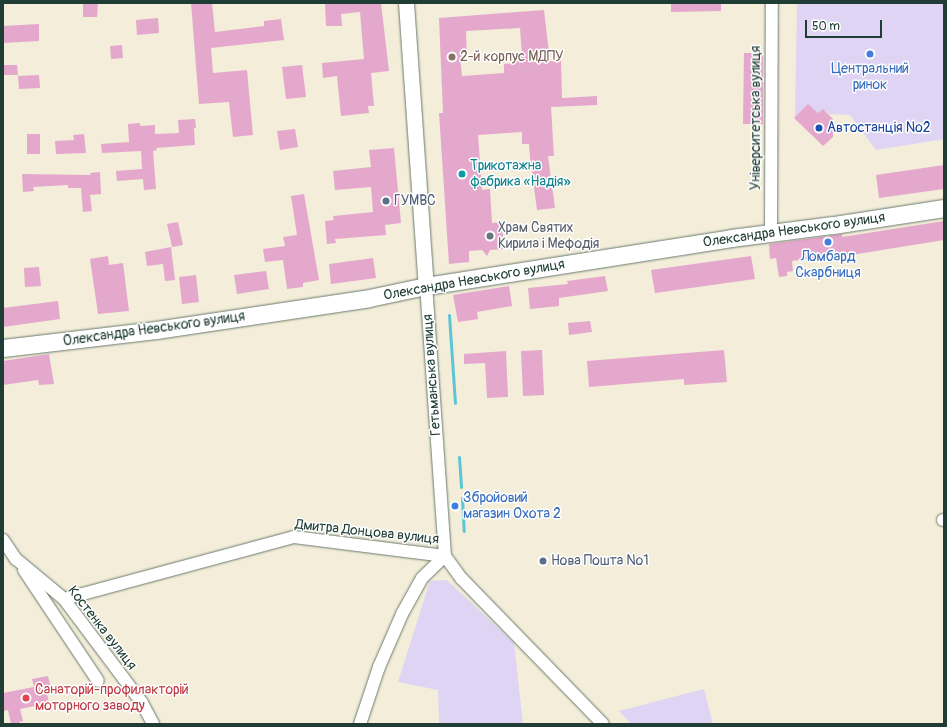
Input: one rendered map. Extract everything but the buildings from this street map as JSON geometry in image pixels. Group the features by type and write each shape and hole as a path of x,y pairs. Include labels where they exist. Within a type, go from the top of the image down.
{"main road":[{"name":"Олександра Невського вулиця","path":"3,348 156,330 369,298 426,286 944,208"}],"street":[{"name":"Гетьманська вулиця","path":"406,3 444,556"},
{"name":"Університетська вулиця","path":"771,234 772,3"},
{"name":"Дмитра Донцова вулиця","path":"64,599 294,537 444,556 462,579 603,724"},
{"name":"Костенка вулиця","path":"3,540 16,559 64,599 142,703 154,724"},
{"path":"360,724 379,667 402,614 422,578 444,556"},
{"path":"16,559 98,681"}],"shaded area":[{"name":"Центральний ринок","path":"797,3 944,3 944,139 876,150 850,115 829,114 823,109 818,113 795,118"},
{"path":"447,580 514,643 523,724 439,724 438,690 398,682 430,581"},
{"path":"704,689 713,724 631,724 619,711"}],"waterway":[{"path":"449,315 455,403"},
{"path":"459,457 461,487"},
{"path":"462,498 464,531"}],"place":[{"name":"Центральний ринок","path":"870,54"},
{"name":"2-й корпус МДПУ","path":"452,57"},
{"name":"Автостанція №2","path":"819,128"},
{"name":"Трикотажна фабрика «Надія»","path":"462,174"},
{"name":"ГУМВС","path":"386,201"},
{"name":"Храм Святих Кирила і Мефодія","path":"490,236"},
{"name":"Ломбард Скарбниця","path":"828,242"},
{"name":"Збройовий магазин Охота 2","path":"455,506"},
{"name":"Нова Пошта №1","path":"543,561"},
{"name":"Санаторій-профилакторій моторного заводу","path":"26,698"}]}
